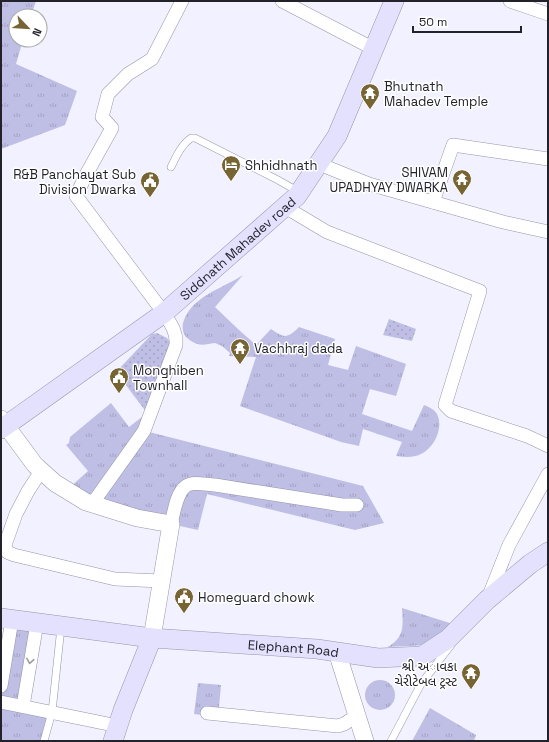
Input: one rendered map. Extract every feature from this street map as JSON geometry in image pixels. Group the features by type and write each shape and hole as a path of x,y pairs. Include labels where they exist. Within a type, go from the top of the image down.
{"main road":[{"name":"Siddnath Mahadev road","path":"3,424 164,313 285,207 299,192 337,136 394,1"},
{"name":"Elephant Road","path":"6,619 152,638 317,650 378,658 422,656 448,639 487,600 530,564 548,552"},
{"path":"115,733 122,710 152,638"}],"street":[{"path":"92,504 144,431 176,345 177,336 164,313 76,196 112,128 102,117 108,94 128,74 152,59 182,1"},
{"path":"282,1 374,49"},
{"path":"510,1 548,14"},
{"path":"433,202 453,145 548,159"},
{"path":"319,164 369,184 503,222 548,232"},
{"path":"285,207 327,232 480,291 445,405 451,412 527,436 548,446"},
{"path":"3,424 41,471 55,483 86,502 137,518 171,524"},
{"path":"41,471 16,514 5,545 7,552 14,556 115,580 161,581"},
{"path":"487,600 509,545 548,474"},
{"path":"152,638 171,524 179,495 186,486 194,484 215,485 342,505 357,505"},
{"path":"1,686 6,619"},
{"path":"23,706 37,623"},
{"path":"336,652 358,715 365,741"},
{"path":"1,702 52,712 115,733"},
{"path":"207,713 338,726 358,715"}],"lane":[{"path":"171,167 186,141 191,138 195,138 299,192"},
{"path":"391,741 421,684 487,600"},
{"path":"44,741 52,712 61,626"}],"green space":[{"path":"1,1 36,1 34,8 8,8 8,48 21,48 16,64 77,91 65,125 1,149"},
{"path":"243,275 215,307 256,345 271,329 285,336 291,334 299,327 335,339 328,365 348,370 356,346 406,364 396,396 370,389 362,414 412,431 424,405 430,407 437,414 439,425 434,442 430,447 421,454 415,456 396,456 402,442 363,429 359,446 341,442 240,406 256,357 229,356 230,353 222,346 215,343 203,345 197,344 186,337 183,332 183,323 187,314 200,300"},
{"path":"389,319 416,329 412,341 383,335"},
{"path":"157,333 167,338 170,342 147,413 116,372 152,334"},
{"path":"111,403 129,427 147,413 145,431 363,486 384,523 355,530 207,494 198,530 171,524 68,489 88,471 66,445 69,443 70,437"},
{"path":"402,608 453,624 427,645 388,647 398,639 402,630"},
{"path":"12,620 37,623 23,706 52,712 44,741 1,741 1,686"},
{"path":"380,680 390,685 395,695 390,705 380,710 370,705 365,695 370,685"},
{"path":"198,683 221,685 218,717 194,714"},
{"path":"430,708 476,735 474,741 412,741"}],"place":[{"name":"Bhutnath Mahadev Temple","path":"370,110"},
{"name":"Shhidhnath","path":"231,182"},
{"name":"SHIVAM UPADHYAY DWARKA","path":"462,196"},
{"name":"R&B Panchayat Sub Division Dwarka","path":"150,198"},
{"name":"Vachhraj dada","path":"240,365"},
{"name":"Monghiben Townhall","path":"119,394"},
{"name":"Homeguard chowk","path":"184,614"},
{"name":"શ્રી અાવકા ચેરીટેબલ ટ્રસ્ટ","path":"471,690"}]}
